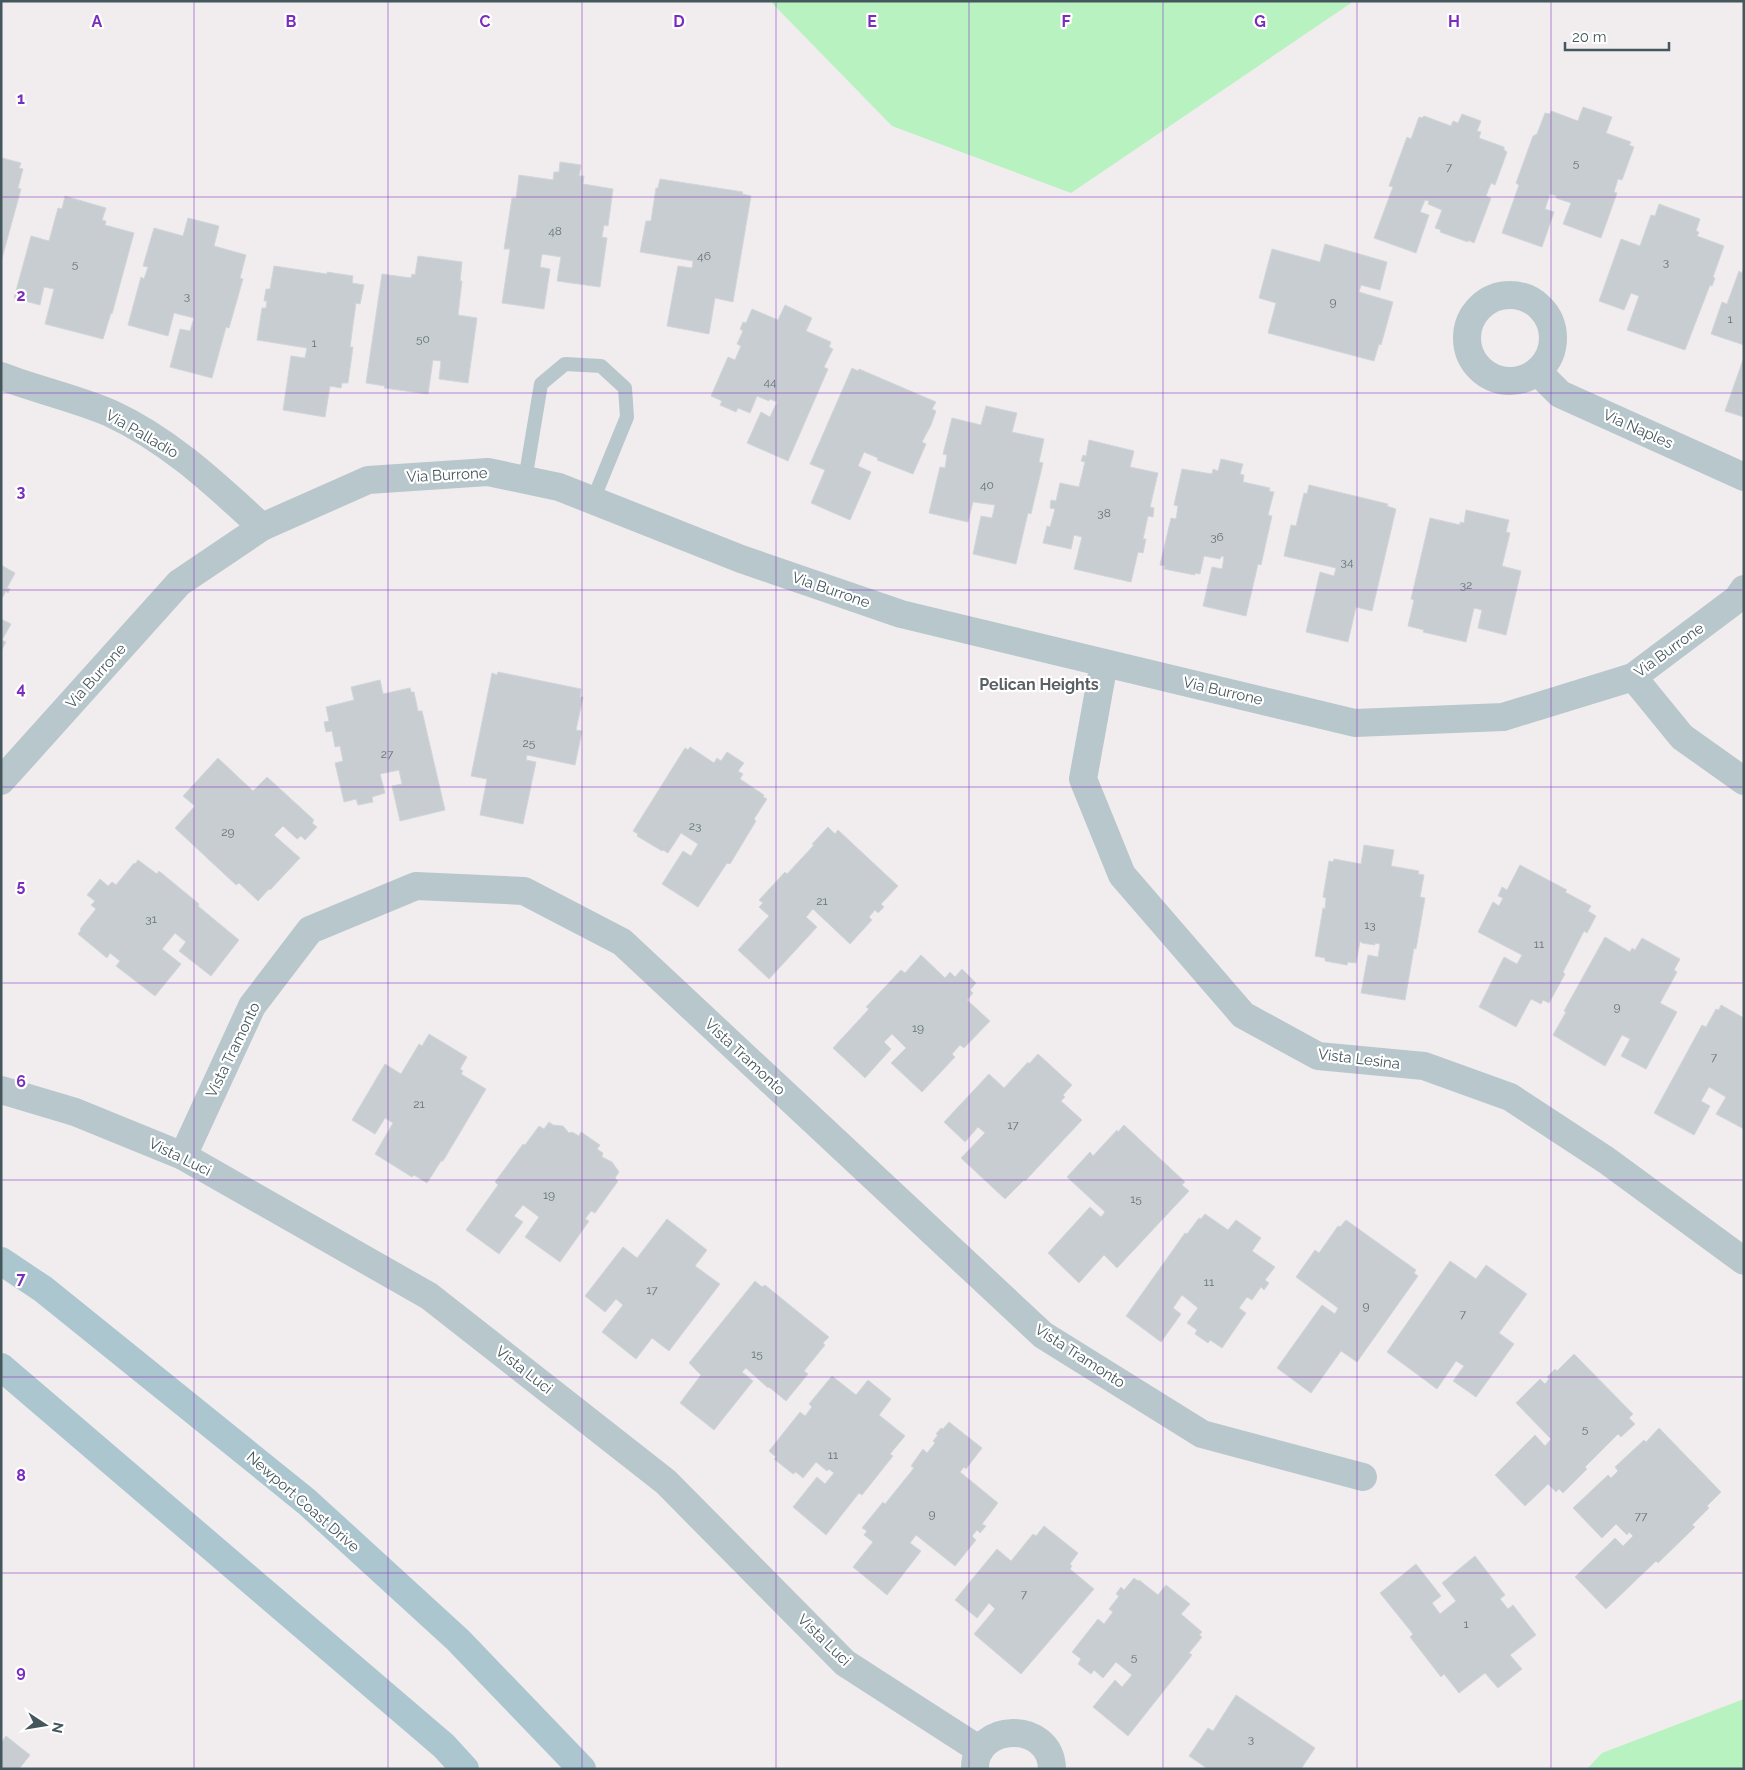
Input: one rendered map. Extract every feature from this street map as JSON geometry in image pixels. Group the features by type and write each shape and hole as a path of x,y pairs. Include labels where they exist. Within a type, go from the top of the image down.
{"main road":[{"name":"Newport Coast Drive","path":"1,1261 43,1289 307,1502 458,1640 582,1769"},
{"path":"1,1367 444,1746 466,1769"}],"street":[{"name":"Via Naples","path":"1538,372 1560,394 1744,477"},
{"name":"Via Palladio","path":"1,376 83,403 111,414 138,428 171,448 204,474 262,527"},
{"name":"Via Burrone","path":"1,782 179,583 262,527 368,480 488,472 559,487 741,559 901,614 1355,723 1503,717 1633,677 1738,598 1744,590"},
{"name":"Vista Lesina","path":"1104,663 1084,779 1090,797 1122,875 1243,1015 1318,1056 1424,1066 1510,1097 1606,1160 1744,1261"},
{"path":"1633,677 1682,737 1744,782"},
{"name":"Vista Tramonto","path":"183,1156 252,1006 310,930 416,886 524,892 622,942 1043,1335 1202,1434 1363,1477"},
{"name":"Vista Luci","path":"1,1090 75,1112 183,1156 429,1296 666,1482 845,1663 977,1759 991,1739 1004,1733 1020,1732 1034,1738 1046,1748 1052,1762 1052,1769"}],"lane":[{"path":"525,480 541,384 565,364 601,366 625,388 628,417 593,500"}],"green space":[{"path":"770,1 1354,1 1071,193 892,126"},
{"path":"1744,1699 1744,1769 1587,1769 1602,1753"}],"building":[{"path":"1583,107 1612,117 1606,133 1631,142 1629,145 1634,147 1622,180 1618,179 1614,192 1617,193 1601,238 1563,224 1571,203 1550,194 1545,209 1554,212 1542,247 1502,233 1519,185 1516,183 1533,136 1537,134 1545,113 1550,114 1551,111 1578,121"},
{"path":"1462,114 1481,121 1477,131 1481,132 1479,138 1504,147 1504,150 1507,152 1495,185 1491,183 1486,196 1491,198 1474,243 1440,232 1441,230 1435,228 1442,210 1428,204 1429,201 1425,200 1420,212 1429,215 1416,253 1374,238 1393,187 1389,186 1407,137 1411,139 1419,117 1422,118 1424,116 1451,126 1453,121 1458,123"},
{"path":"2,158 21,163 19,168 23,169 18,188 21,189 1,262"},
{"path":"560,162 581,165 579,176 584,176 583,184 613,189 608,226 604,225 602,237 607,238 600,287 557,281 561,257 542,254 540,267 550,269 544,309 502,303 510,249 504,249 512,198 516,198 519,175 553,180 554,172 559,172"},
{"path":"660,179 743,192 742,194 751,196 733,302 715,298 709,334 667,326 678,266 692,268 693,261 640,252 646,221 651,221 656,188 658,188"},
{"path":"65,196 106,208 102,220 106,221 105,225 134,233 112,314 103,339 45,324 54,289 44,287 40,305 14,298 31,236 49,241 58,208 62,209"},
{"path":"1659,204 1700,219 1696,231 1699,232 1697,236 1724,246 1713,277 1715,278 1712,286 1710,285 1685,350 1627,330 1639,296 1631,293 1624,310 1599,301 1621,239 1640,246 1651,215 1655,216"},
{"path":"188,218 219,226 214,246 246,255 240,278 243,279 229,328 226,327 212,378 170,367 180,329 190,331 194,318 174,313 168,336 128,325 141,277 144,279 148,267 143,266 154,228 183,236"},
{"path":"1325,244 1387,262 1380,290 1361,285 1359,292 1393,302 1381,345 1379,344 1374,361 1268,333 1276,303 1259,298 1272,249 1320,262"},
{"path":"418,256 462,262 458,315 477,318 468,383 439,379 441,361 433,360 428,394 384,388 385,386 366,383 382,274 411,278 412,274 415,275"},
{"path":"274,266 353,276 352,283 364,285 360,304 356,303 350,347 353,347 348,383 342,383 341,388 330,386 325,417 283,410 291,356 305,358 307,348 257,340 262,308 266,308 267,301 264,301 266,289 270,289"},
{"path":"1744,267 1744,345 1711,334 1722,302 1727,304 1739,271 1742,273"},
{"path":"785,305 812,318 806,331 831,342 829,347 833,349 824,367 828,369 788,461 747,443 761,412 770,417 777,402 757,396 750,413 738,408 736,412 720,405 722,401 711,396 728,357 735,360 741,346 737,344 743,331 740,329 743,322 746,323 752,309 778,320"},
{"path":"1744,357 1744,417 1725,411"},
{"path":"852,368 858,371 859,369 936,402 932,409 936,411 922,442 926,444 913,474 877,460 878,458 864,452 858,466 871,472 850,520 811,503 825,470 810,464"},
{"path":"986,406 1017,413 1012,432 1044,439 1039,462 1043,463 1031,514 1028,513 1016,564 973,554 981,516 992,518 995,505 973,502 968,522 929,513 940,467 945,468 947,455 943,454 952,418 981,425"},
{"path":"1089,440 1134,451 1130,467 1158,473 1150,507 1154,508 1153,517 1148,516 1143,539 1146,539 1143,553 1138,552 1131,582 1074,569 1082,537 1074,535 1071,549 1043,543 1047,526 1050,527 1055,509 1050,508 1051,500 1056,501 1060,483 1079,487 1085,462 1081,461 1083,455 1086,456"},
{"path":"1221,459 1243,464 1240,474 1244,475 1243,482 1270,488 1269,491 1274,492 1268,515 1272,516 1261,565 1258,564 1246,616 1203,606 1212,567 1222,569 1224,557 1221,556 1220,559 1204,556 1200,574 1195,573 1195,575 1164,569 1165,566 1160,565 1171,518 1176,519 1178,506 1174,505 1182,469 1212,474 1213,469 1218,471"},
{"path":"1309,485 1388,504 1387,506 1396,509 1372,611 1356,607 1348,642 1306,632 1320,572 1334,576 1336,568 1284,556 1291,525 1296,526 1304,493 1307,494"},
{"path":"1466,510 1509,520 1506,532 1510,533 1502,566 1521,571 1506,635 1478,628 1482,610 1474,608 1466,642 1423,632 1424,630 1408,626 1414,600 1411,599 1430,518 1460,525 1460,522 1464,523"},
{"path":"1,565 15,573 7,588 10,589 8,593 6,591 1,600"},
{"path":"1,619 11,624 2,640 6,642 1,651"},
{"path":"498,672 581,689 580,697 583,697 576,730 582,731 575,765 527,755 526,760 536,762 523,824 480,815 487,779 471,776 492,673 497,675"},
{"path":"380,680 383,694 410,688 411,692 414,692 418,711 422,711 445,810 400,821 392,786 402,784 399,770 380,774 385,793 372,797 373,802 358,805 356,799 344,802 335,763 343,761 340,746 335,747 332,731 326,732 324,722 329,721 326,707 354,700 351,687"},
{"path":"690,747 714,763 717,758 721,761 727,752 744,763 738,771 743,774 740,779 767,799 730,864 727,863 698,907 662,884 683,851 691,856 698,844 681,833 668,853 637,836 638,834 633,831 685,748 688,750"},
{"path":"218,758 253,791 267,777 314,820 312,823 317,827 305,840 301,836 297,839 283,826 274,835 300,858 258,901 239,883 236,885 175,828 195,806 183,796"},
{"path":"828,827 835,834 838,830 898,886 881,904 884,907 878,913 875,910 869,917 872,920 850,944 813,909 806,917 817,927 769,979 738,950 769,916 759,907 763,903 759,900 785,872 787,874"},
{"path":"1364,845 1394,850 1391,866 1419,871 1418,874 1424,875 1420,897 1425,898 1405,1000 1361,993 1368,955 1378,957 1380,944 1375,943 1375,945 1360,941 1356,963 1348,962 1347,965 1325,961 1325,958 1315,956 1323,908 1325,909 1326,898 1323,897 1329,861 1333,862 1334,859 1361,864"},
{"path":"138,860 157,874 159,871 239,940 211,976 179,951 186,942 175,933 162,949 181,964 155,996 116,966 120,961 110,953 107,958 78,934 96,909 91,905 95,901 87,895 100,879 108,886 112,882 116,885"},
{"path":"1520,865 1567,890 1565,892 1591,906 1588,911 1596,916 1587,933 1584,931 1563,972 1565,974 1549,1003 1543,1000 1541,1004 1531,999 1516,1027 1479,1007 1504,957 1517,964 1522,955 1478,932 1493,902 1499,906 1503,898 1498,896 1502,887 1507,890"},
{"path":"1605,937 1630,952 1632,948 1635,950 1642,938 1680,959 1674,970 1677,972 1660,1003 1677,1012 1646,1069 1621,1056 1630,1039 1622,1035 1605,1066 1553,1035 1566,1012 1564,1011"},
{"path":"921,955 945,978 950,972 955,977 962,969 976,983 970,990 973,993 967,1000 990,1021 964,1048 960,1045 952,1054 955,1057 922,1092 891,1063 906,1048 892,1034 884,1042 891,1049 865,1078 833,1048 869,1009 866,1007 901,970 905,973"},
{"path":"1721,1005 1744,1018 1744,1129 1716,1114 1726,1097 1709,1087 1701,1101 1710,1106 1694,1135 1654,1113 1702,1025 1706,1027 1716,1009 1719,1010"},
{"path":"429,1034 467,1057 460,1069 463,1071 461,1074 486,1089 443,1161 441,1161 427,1183 414,1175 412,1177 375,1154 393,1123 385,1118 375,1134 352,1120 385,1064 401,1074 419,1044 422,1046"},
{"path":"1038,1054 1072,1085 1063,1095 1065,1097 1061,1101 1082,1120 1025,1181 1005,1199 961,1158 985,1133 978,1127 965,1142 944,1122 989,1074 1004,1088"},
{"path":"549,1122 553,1125 563,1126 569,1133 572,1132 579,1136 581,1132 600,1145 597,1149 603,1153 602,1157 612,1162 619,1172 615,1178 618,1181 595,1213 591,1211 585,1219 589,1221 560,1262 525,1237 539,1217 523,1205 514,1216 523,1222 499,1254 466,1230 498,1185 495,1182 523,1144 525,1145 539,1126 544,1129"},
{"path":"1124,1125 1185,1182 1182,1185 1189,1191 1117,1268 1104,1255 1079,1283 1048,1253 1090,1207 1101,1217 1105,1212 1067,1177 1090,1152 1093,1156"},
{"path":"1205,1214 1228,1230 1236,1220 1261,1238 1252,1251 1275,1267 1265,1280 1269,1283 1264,1290 1261,1287 1252,1300 1247,1297 1239,1308 1246,1313 1222,1348 1210,1340 1208,1343 1195,1334 1197,1330 1187,1323 1198,1308 1182,1295 1173,1308 1181,1314 1161,1342 1126,1316 1185,1233 1187,1234 1199,1218 1201,1219"},
{"path":"667,1219 707,1250 695,1266 720,1284 669,1351 652,1338 636,1359 602,1332 623,1305 616,1299 605,1312 585,1296 623,1247 637,1258"},
{"path":"1346,1220 1416,1270 1414,1273 1418,1276 1357,1362 1341,1351 1311,1393 1277,1368 1322,1305 1335,1314 1338,1308 1296,1277 1315,1250 1319,1253 1338,1226 1340,1227"},
{"path":"1450,1261 1476,1279 1486,1265 1527,1294 1499,1333 1514,1344 1476,1397 1453,1381 1464,1366 1456,1361 1437,1389 1387,1352"},
{"path":"755,1281 762,1287 765,1285 829,1337 823,1343 825,1345 804,1371 808,1374 786,1401 746,1368 742,1372 753,1381 714,1430 680,1403 701,1375 689,1363"},
{"path":"1574,1354 1633,1414 1629,1418 1635,1424 1621,1437 1618,1434 1585,1467 1587,1469 1563,1493 1559,1489 1556,1492 1548,1484 1525,1506 1495,1475 1535,1435 1545,1446 1551,1439 1516,1403 1540,1379 1545,1384 1549,1379 1547,1377 1555,1369 1557,1371"},
{"path":"832,1376 856,1395 868,1380 891,1399 879,1415 905,1436 890,1454 893,1456 862,1495 859,1493 826,1535 793,1507 817,1477 825,1484 834,1473 829,1469 827,1471 816,1462 803,1478 796,1472 793,1474 774,1459 776,1457 769,1451 800,1412 805,1416 812,1407 809,1404"},
{"path":"949,1422 982,1448 966,1469 964,1467 960,1472 998,1503 982,1524 986,1526 980,1533 977,1530 972,1536 976,1540 955,1566 916,1535 910,1543 921,1551 887,1595 853,1567 873,1542 864,1535 867,1531 862,1528 883,1502 885,1504 914,1468 911,1466 923,1449 927,1453 935,1443 933,1441 938,1435 936,1434"},
{"path":"1659,1428 1721,1492 1707,1506 1709,1508 1692,1525 1695,1527 1606,1609 1575,1577 1615,1538 1623,1546 1633,1536 1629,1532 1627,1535 1616,1524 1602,1538 1573,1508 1608,1475 1611,1478 1618,1471 1615,1467 1644,1440 1646,1442"},
{"path":"1044,1526 1078,1553 1070,1564 1072,1566 1070,1569 1094,1589 1021,1674 974,1634 995,1609 989,1603 977,1618 955,1600 997,1549 1011,1561 1033,1534 1036,1536"},
{"path":"1475,1556 1505,1595 1500,1599 1508,1609 1513,1605 1536,1635 1510,1655 1522,1669 1498,1688 1485,1673 1459,1693 1444,1674 1441,1677 1410,1637 1413,1634 1380,1593 1416,1564 1441,1596 1432,1603 1440,1614 1456,1601 1442,1583"},
{"path":"1134,1578 1158,1595 1166,1585 1190,1604 1181,1614 1202,1632 1199,1635 1202,1637 1189,1653 1192,1655 1128,1736 1093,1707 1115,1680 1122,1687 1132,1675 1116,1662 1103,1678 1094,1670 1091,1674 1078,1664 1081,1659 1072,1652 1098,1619 1104,1624 1113,1612 1109,1609 1119,1596 1116,1594 1121,1587 1124,1590"},
{"path":"1236,1695 1315,1748 1301,1769 1208,1769 1189,1756 1208,1728 1213,1731"},
{"path":"6,1736 30,1755 19,1769 1,1769 1,1743"}],"district":[{"name":"Pelican Heights","path":"1039,684"}]}
